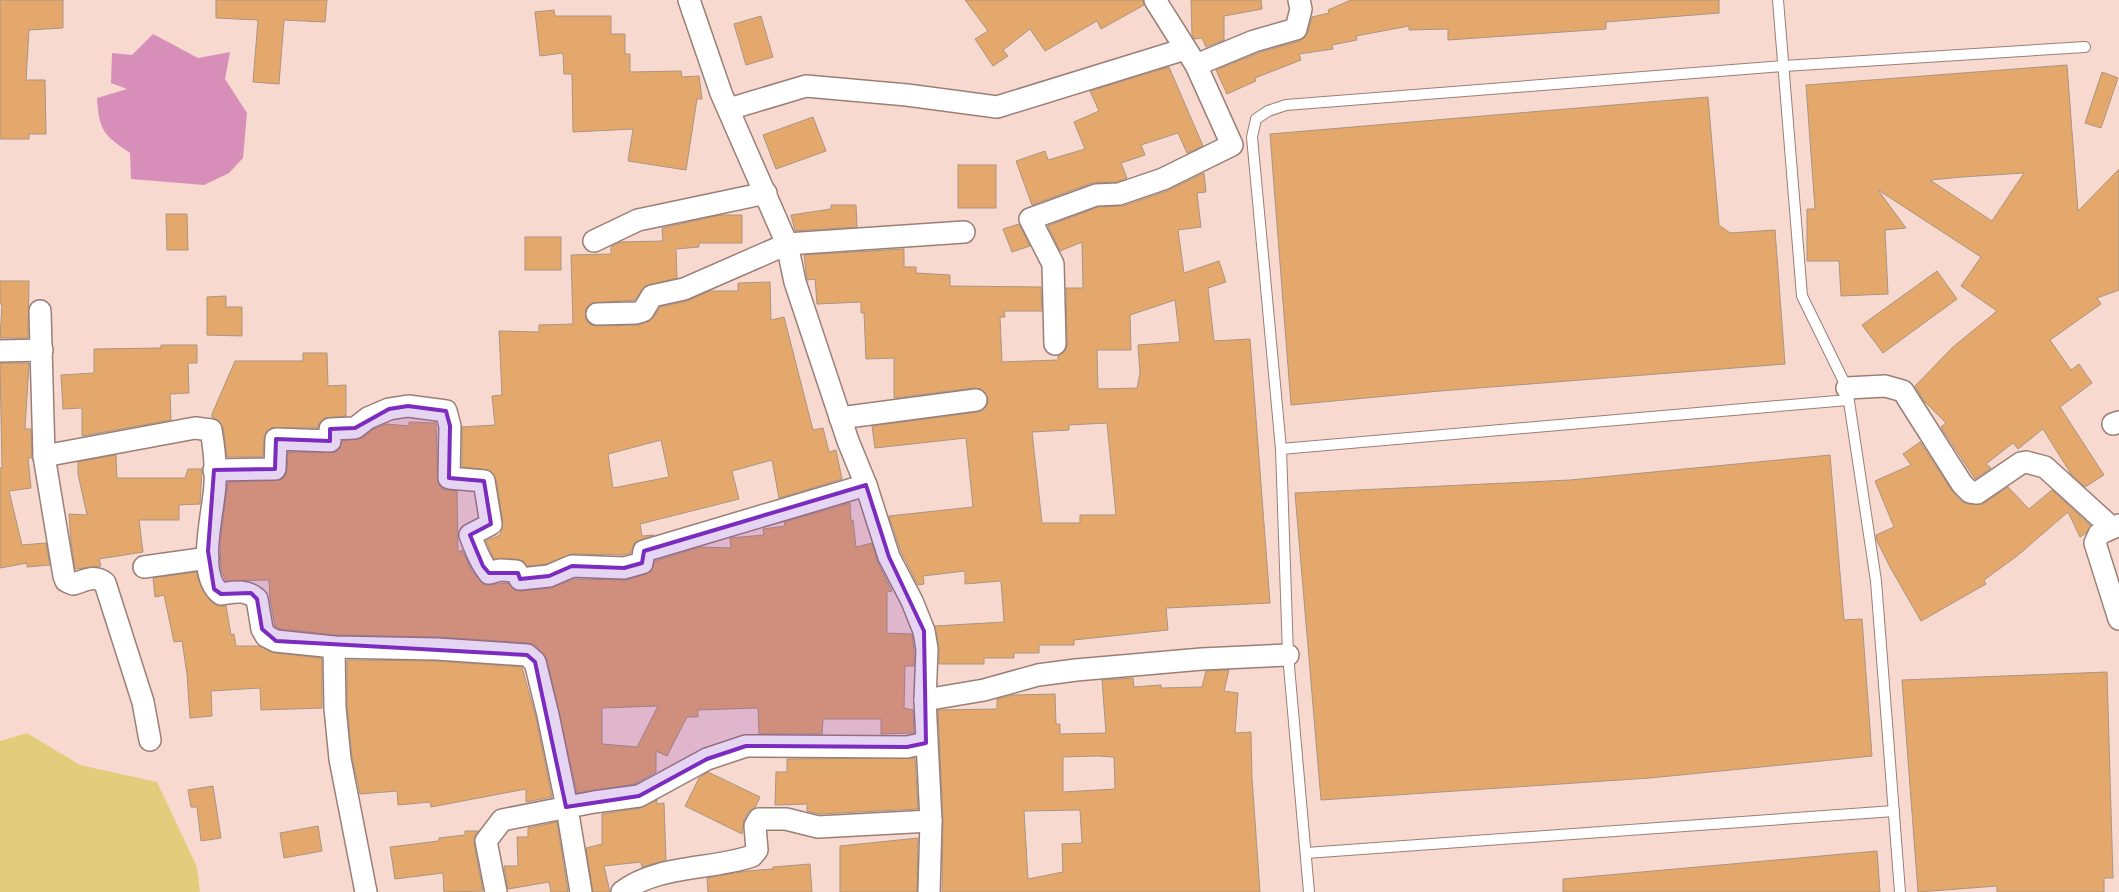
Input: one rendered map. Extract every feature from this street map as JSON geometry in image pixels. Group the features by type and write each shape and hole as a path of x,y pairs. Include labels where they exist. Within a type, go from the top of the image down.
{"street":[{"path":"689,0 705,49 729,109 788,244 795,282 840,418 866,485 889,557 912,601 924,631 927,649 925,700 931,822 929,892"},
{"path":"1055,344 1052,264 1030,219 1096,195 1119,194 1163,179 1232,145 1190,57 1155,0"},
{"path":"729,109 806,86 907,95 997,106 1296,29 1301,9 1299,0"},
{"path":"594,241 638,220 766,193"},
{"path":"596,314 636,314 642,311 652,296 684,289 788,244 964,232"},
{"path":"40,311 44,456 64,576 66,581 73,584 90,578 100,578 105,583 143,702 150,740"},
{"path":"0,351 42,350"},
{"path":"1847,394 1885,386 1903,391 1962,484 1970,492 1977,493 2021,463 2026,462 2045,466 2110,529 2095,543 2119,619"},
{"path":"840,418 976,400"},
{"path":"214,470 275,469 276,439 330,441 330,429 355,428 368,418 389,409 408,406 446,411 450,426 449,478 484,481 491,524 470,535 474,546 483,566 489,573 500,570 516,571 520,579 549,576 572,566 624,568 642,563 644,551 866,485"},
{"path":"44,456 195,428 211,430 215,483 208,570 214,589 221,594 251,593 257,599 262,629 266,636 276,642 334,647 437,649 528,655 535,662 566,808 581,892"},
{"path":"144,567 208,558"},
{"path":"334,647 335,708 340,759 366,892"},
{"path":"925,700 984,690 1038,675 1076,670 1202,659 1288,655"},
{"path":"496,892 486,841 502,820 639,796 707,759 746,746 907,747 926,743"},
{"path":"622,892 648,878 752,856 756,850 756,826 759,819 786,819 818,827 931,822"}],"lane":[{"path":"1778,0 1802,296 1847,394 1876,582 1900,892"},
{"path":"1309,892 1288,655 1281,449 1252,138 1256,119 1268,111 1286,105 1784,66 2085,47"},
{"path":"1281,449 1847,394"},
{"path":"1306,853 1894,811"}],"highlighted area":[{"path":"408,406 446,411 450,426 449,478 484,481 491,524 470,535 483,566 489,573 518,573 520,579 549,576 572,566 624,568 642,563 644,551 866,485 889,557 924,631 926,743 907,747 746,746 707,759 639,796 566,807 535,662 527,655 276,641 262,629 257,599 251,593 221,594 214,589 208,551 214,470 275,469 276,439 330,441 330,429 355,428 389,409"}],"shaded area":[{"path":"153,34 198,58 230,52 225,79 247,113 243,158 229,173 204,185 131,179 130,153 114,141 101,125 97,98 127,89 111,83 112,53 132,55"},
{"path":"27,733 80,765 157,782 197,867 200,892 0,892 0,741"}],"building":[{"path":"0,0 63,0 63,28 29,30 26,80 45,80 46,134 29,134 29,139 0,139"},
{"path":"216,0 327,0 325,22 284,20 279,84 253,82 258,20 216,18"},
{"path":"965,0 1143,0 1144,5 1101,29 1097,21 1045,51 1030,29 1003,50 1008,56 993,66 975,39 988,31"},
{"path":"1191,0 1261,0 1262,9 1224,16 1224,40 1206,47 1202,38 1194,39 1192,35"},
{"path":"1351,0 1719,0 1719,13 1606,22 1606,29 1448,40 1448,29 1409,30 1409,26 1356,36 1357,40 1332,45 1333,49 1299,54 1301,60 1255,78 1256,81 1227,94 1216,70 1258,53 1300,41 1308,32 1312,17 1329,13 1328,10"},
{"path":"554,10 555,16 611,16 611,34 625,34 625,54 630,54 630,72 681,71 682,77 699,76 702,99 697,99 686,170 628,161 633,129 573,132 572,74 564,74 563,53 540,56 535,12"},
{"path":"761,16 773,57 746,65 734,24"},
{"path":"2067,65 2078,211 2119,169 2119,290 2097,298 2101,304 2050,340 2071,370 2079,364 2092,383 2060,407 2104,475 2085,487 2071,474 2043,429 2018,449 2013,443 1986,464 1991,468 1975,479 1941,427 1946,423 1924,401 1915,386 1953,347 1997,311 1961,286 1981,257 1878,190 1906,228 1885,230 1888,294 1841,296 1839,261 1807,261 1807,209 1815,209 1806,85","holes":["2024,173 1992,221 1930,180"]},
{"path":"1169,67 1203,146 1187,153 1178,133 1141,145 1145,155 1121,163 1127,178 1117,182 1092,183 1032,205 1016,161 1045,151 1048,160 1085,149 1074,122 1099,111 1090,91"},
{"path":"2102,72 2118,78 2101,128 2085,123"},
{"path":"1708,97 1719,225 1730,233 1775,230 1785,364 1440,391 1291,405 1270,134"},
{"path":"813,117 826,151 776,169 763,135"},
{"path":"958,165 996,165 996,208 958,208"},
{"path":"1204,173 1206,192 1197,193 1201,227 1178,230 1184,273 1219,261 1226,282 1208,288 1214,341 1250,339 1270,603 1166,608 1168,630 1074,640 1074,645 1039,645 1039,653 1014,653 1014,658 984,658 984,664 939,664 939,647 935,626 1004,622 1001,581 965,584 965,571 923,576 924,584 918,585 901,552 889,516 973,507 966,438 875,448 872,426 978,412 987,405 988,398 981,389 974,388 894,398 894,358 866,359 864,313 861,313 861,302 817,304 815,279 807,280 804,255 904,249 904,267 916,267 916,273 950,275 950,286 1041,287 1042,311 1004,311 1005,317 1000,317 1002,362 1058,360 1058,356 1066,350 1067,344 1066,288 1083,288 1082,242 1060,251 1048,226 1098,207 1123,206 1167,191","holes":["1175,300 1180,342 1138,345 1140,373 1137,388 1098,389 1097,350 1131,350 1130,315","1107,423 1116,515 1080,515 1080,523 1042,523 1032,432 1069,430 1069,425"]},
{"path":"831,205 856,205 857,227 795,231 791,215 831,209"},
{"path":"166,214 187,214 188,250 167,250"},
{"path":"720,215 742,215 742,243 699,243 699,247 676,249 677,278 645,286 635,300 591,303 586,308 586,320 591,325 597,326 639,325 653,318 660,307 687,301 710,291 738,291 738,283 770,282 771,320 784,317 813,430 823,428 829,452 836,450 842,479 779,498 772,460 732,471 739,499 640,524 642,536 654,535 635,542 631,553 623,555 572,554 546,564 527,566 523,561 517,559 494,559 486,541 500,535 502,529 503,522 496,479 490,470 462,467 462,427 495,425 492,396 502,395 499,331 539,332 539,325 573,324 571,255 611,254 611,247 620,242 663,241 662,228","holes":["661,440 669,477 613,488 608,454"]},
{"path":"1019,224 1030,246 1012,252 1003,229"},
{"path":"525,237 561,237 561,270 525,270"},
{"path":"1937,271 1957,299 1883,353 1862,325"},
{"path":"0,281 29,281 28,338 0,338 2,304 0,304"},
{"path":"226,296 226,307 242,307 242,336 207,335 207,297"},
{"path":"161,345 197,345 197,363 188,363 189,393 170,394 171,420 82,436 82,408 63,409 61,375 94,373 94,349 161,348"},
{"path":"303,353 327,353 328,386 346,385 346,416 324,418 319,423 318,428 271,428 266,432 264,438 263,457 227,457 223,427 219,421 212,417 212,414 235,361 303,361"},
{"path":"0,363 29,363 25,429 31,429 32,458 28,458 31,488 9,491 22,545 46,543 50,565 27,567 27,563 0,568 0,468 2,468"},
{"path":"409,422 436,423 438,483 442,489 457,491 458,552 462,550 472,571 484,585 508,583 514,590 521,591 551,588 574,579 627,580 651,572 655,561 700,547 731,548 730,538 764,535 763,529 785,526 784,522 850,503 856,547 872,543 878,563 892,591 887,592 887,633 912,634 914,666 905,666 904,708 913,710 914,733 881,734 881,719 823,719 822,734 759,734 758,708 698,710 698,717 687,717 667,756 656,751 656,772 635,784 577,793 547,659 535,645 438,637 335,635 275,627 269,580 226,581 221,570 220,543 228,482 281,480 287,470 288,452 336,452 340,448 342,441 362,438 374,429 386,424 409,426","holes":["658,706 637,747 602,744 602,708"]},
{"path":"1920,442 1952,491 1961,501 1968,504 1983,504 2008,487 2029,509 2052,490 2091,526 2080,537 2068,512 2017,556 1984,580 1986,584 1921,621 1877,541 1876,535 1894,527 1875,481 1911,465 1903,454"},
{"path":"116,455 117,478 185,478 188,469 202,469 200,504 179,505 179,520 139,520 143,552 99,559 101,566 75,569 69,514 87,515 78,474 78,462"},
{"path":"1830,455 1844,620 1862,619 1872,756 1650,778 1321,800 1295,493 1570,480"},
{"path":"196,572 202,589 212,602 217,606 226,606 231,635 234,634 236,646 259,646 274,653 322,658 322,708 261,710 260,688 211,691 212,716 190,718 187,674 182,641 174,642 164,595 155,597 153,578"},
{"path":"347,660 436,661 522,667 536,718 552,797 526,802 526,789 431,807 430,802 398,805 397,791 360,794 352,757 347,707"},
{"path":"1229,670 1224,691 1238,693 1235,733 1251,732 1252,778 1260,892 942,892 943,820 938,710 997,709 997,699 1013,695 1055,694 1056,724 1060,724 1060,734 1106,733 1102,680 1133,678 1134,687 1161,685 1161,688 1202,687 1206,671","holes":["1063,757 1114,757 1115,789 1063,792","1080,810 1082,843 1062,844 1063,872 1028,879 1024,811"]},
{"path":"2107,672 2113,878 2104,878 2104,892 1997,892 1997,886 1918,892 1902,680"},
{"path":"915,758 918,809 819,814 807,811 807,804 775,805 776,772 787,772 787,759"},
{"path":"708,772 760,797 755,808 748,812 744,820 742,834 685,806 699,778"},
{"path":"213,786 221,838 201,841 197,807 191,807 188,790"},
{"path":"657,800 657,804 664,803 666,860 642,867 641,862 604,866 610,892 593,892 586,848 602,844 602,814 641,808"},
{"path":"557,822 568,892 551,892 549,882 508,889 504,866 518,866 517,837 528,837 528,828"},
{"path":"318,826 322,851 284,858 280,833"},
{"path":"465,831 478,831 474,838 474,843 483,891 444,892 443,873 395,879 390,847 439,841 439,838 465,835"},
{"path":"918,838 917,892 840,892 840,846"},
{"path":"1877,851 1880,892 1563,892 1563,879"},
{"path":"810,864 812,892 708,892 707,878 746,871 773,869 773,867"}]}
